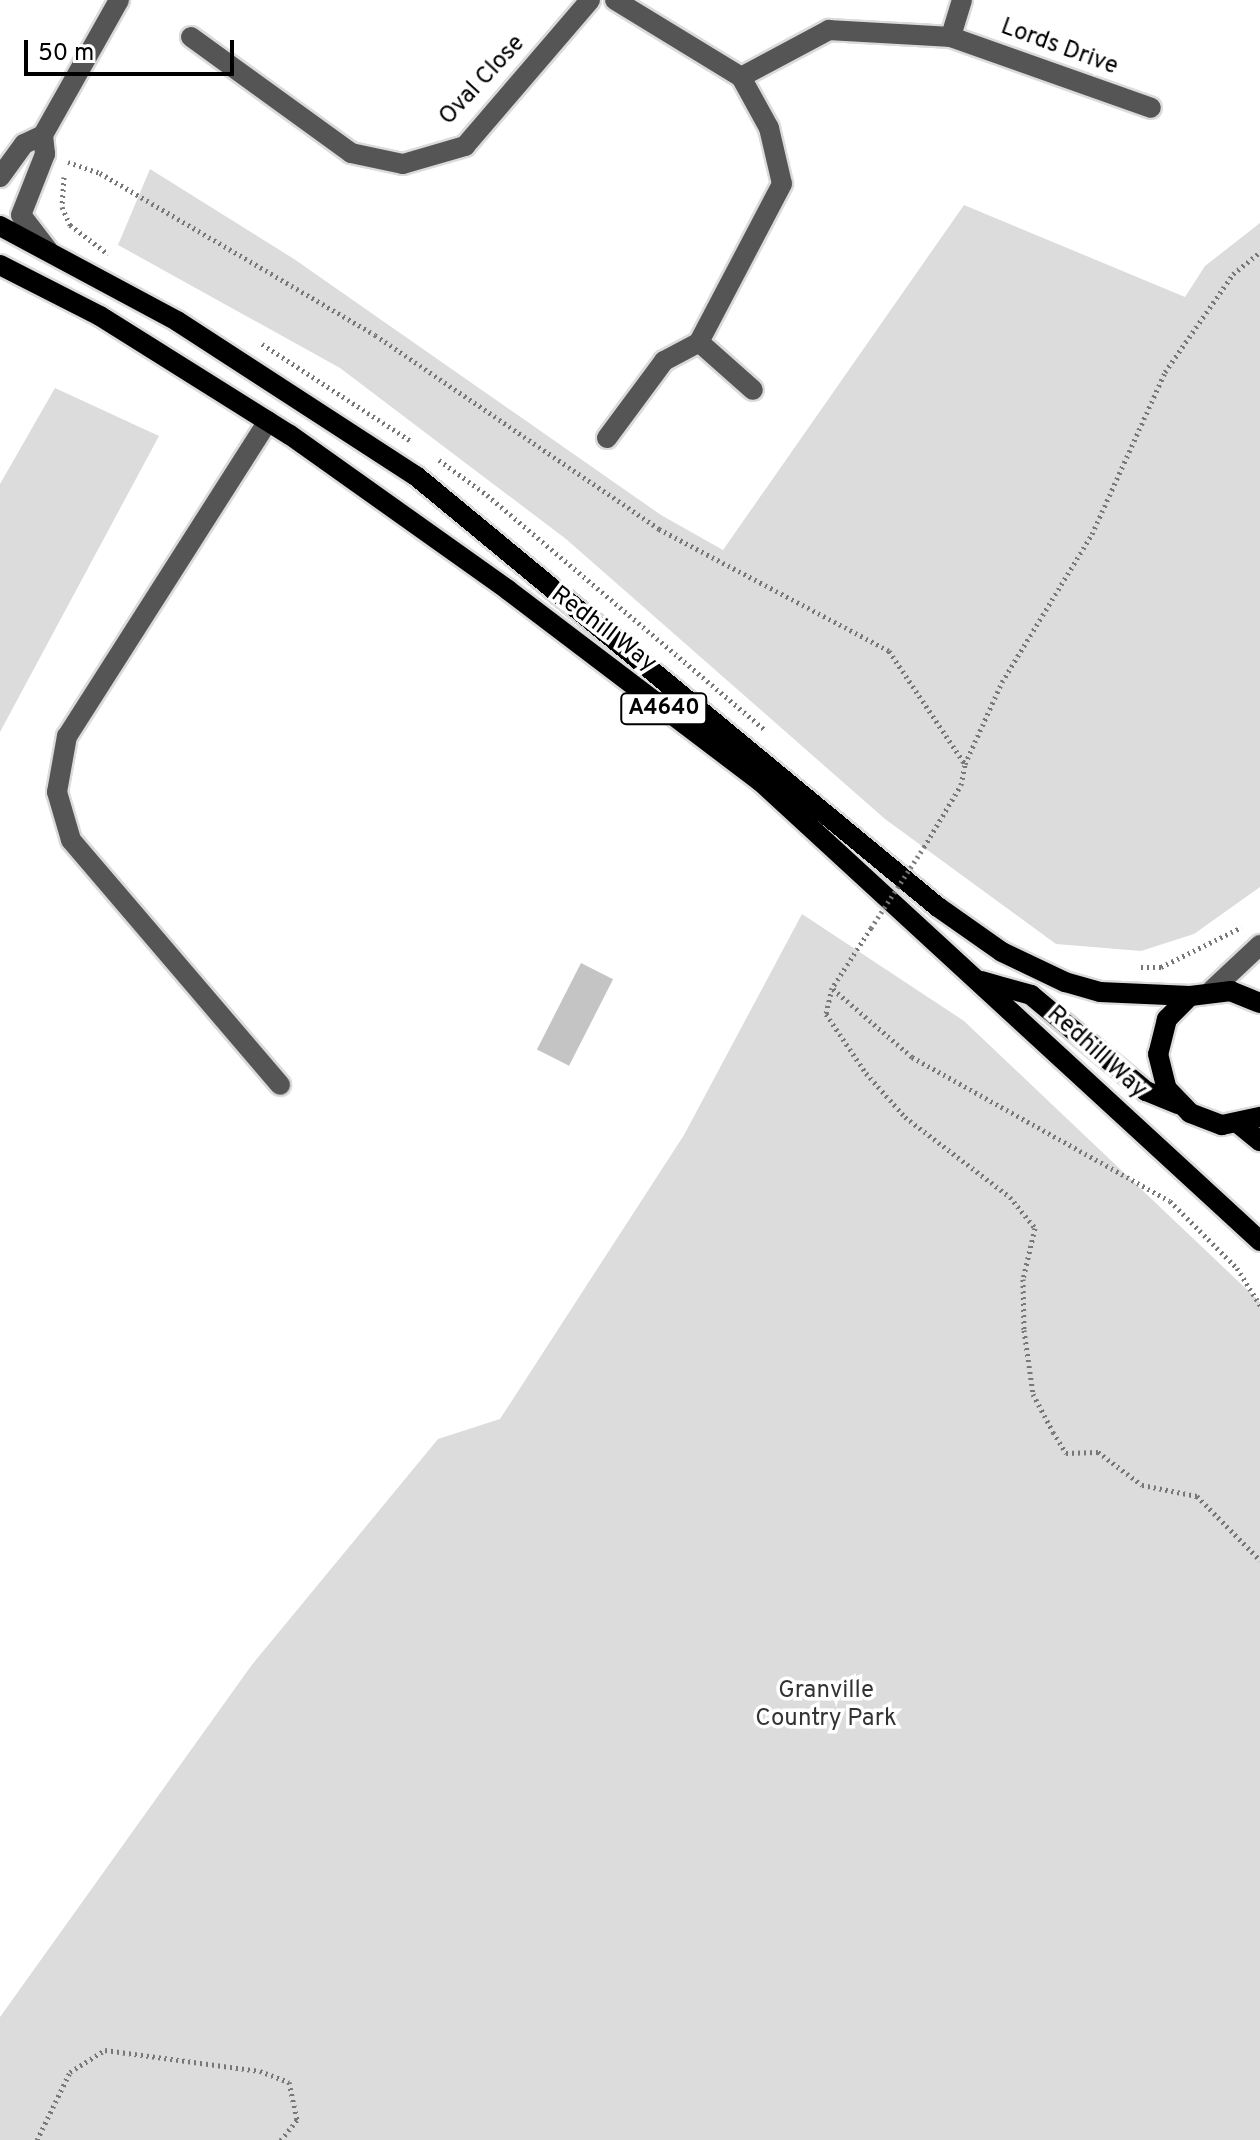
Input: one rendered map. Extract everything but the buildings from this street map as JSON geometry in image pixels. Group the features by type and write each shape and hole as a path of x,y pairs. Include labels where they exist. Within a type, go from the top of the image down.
{"main road":[{"name":"Redhill Way","path":"0,226 177,321 416,476 938,907 1002,952 1065,982 1100,992 1190,996"},
{"name":"Redhill Way","path":"0,265 100,316 268,421 508,590 761,782 1260,1241"},
{"name":"A4640","path":"975,980 1031,995 1146,1091 1178,1104 1204,1122 1240,1125 1260,1117"},
{"name":"A4640","path":"1190,996 1212,990"},
{"path":"1212,990 1260,1003"},
{"path":"1178,1104 1161,1071 1159,1042 1167,1019 1190,996"},
{"path":"1240,1125 1260,1141"}],"street":[{"path":"0,177 24,144 43,135 119,0"},
{"name":"Oval Close","path":"191,37 351,153 403,164 465,146 590,0"},
{"path":"607,438 664,361 699,342 782,184 769,128 741,77 615,0"},
{"path":"951,37 962,0"},
{"name":"Lords Drive","path":"741,77 829,30 951,37 1151,108"},
{"path":"43,135 45,154 21,215 48,250"},
{"path":"699,342 725,370 753,390"},
{"path":"268,421 67,736 57,792 71,840 280,1085"},
{"path":"1212,990 1260,945"}],"path":[{"path":"56,159 100,173 375,335 659,529 889,651 965,764"},
{"path":"68,162 62,207 70,225 118,259"},
{"path":"1260,252 1233,274 1165,372 1092,534 1002,682 965,764 961,785 832,988 826,1014 866,1073 905,1117 1010,1197 1035,1228 1023,1279 1024,1330 1033,1394 1066,1453 1098,1452 1142,1485 1197,1496 1260,1560"},
{"path":"255,340 331,384 422,449"},
{"path":"435,458 535,534 772,736"},
{"path":"914,858 926,869"},
{"path":"1131,968 1161,967 1248,923"},
{"path":"832,988 912,1057 1170,1201 1237,1268 1260,1305"},
{"path":"37,2140 70,2072 105,2050 260,2071 289,2082 297,2120 281,2140"}],"green space":[{"path":"150,169 294,259 661,515 723,550 964,205 1185,297 1205,266 1260,223 1260,887 1194,934 1141,951 1056,944 885,819 566,539 340,368 118,245"},
{"path":"55,388 159,436 0,732 0,484"},
{"name":"Granville Country Park","path":"802,914 964,1021 1260,1302 1260,2140 0,2140 0,2017 251,1666 438,1439 500,1419 684,1135"}]}
